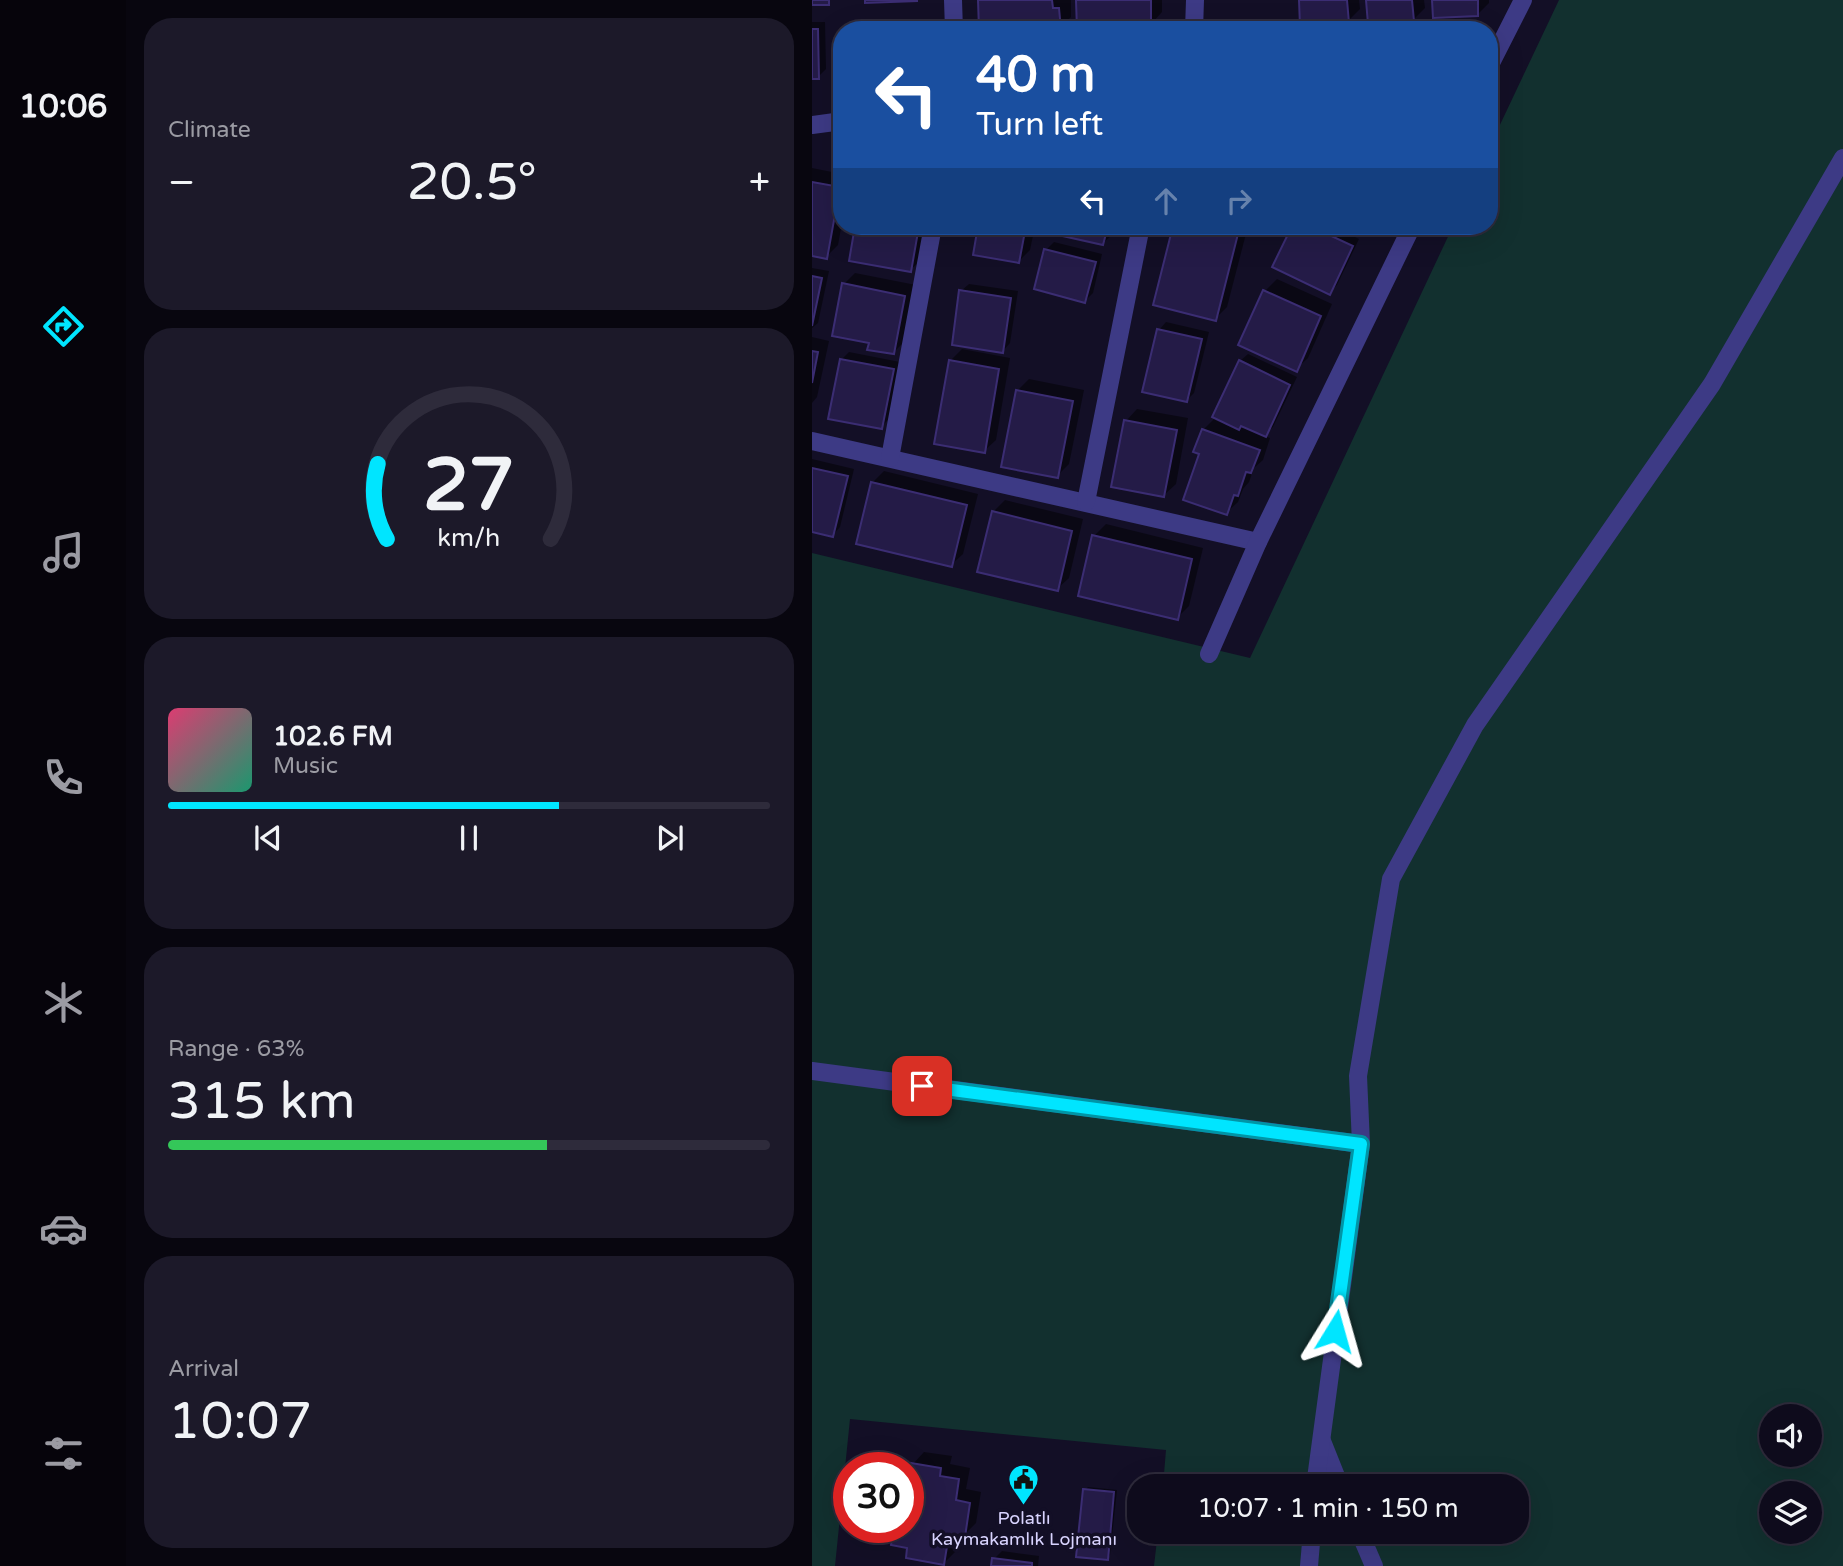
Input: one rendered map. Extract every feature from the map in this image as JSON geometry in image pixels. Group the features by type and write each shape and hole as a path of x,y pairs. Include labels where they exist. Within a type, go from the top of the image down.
{"street":[{"path":"953,0 954,21"},
{"path":"1194,21 1195,0"},
{"path":"1498,47 1523,0"},
{"path":"812,125 833,122"},
{"path":"1316,1474 1361,1144 1358,1076 1391,879 1475,725 1712,384 1843,158"},
{"path":"890,458 931,235"},
{"path":"1086,502 1139,235"},
{"path":"1209,654 1258,542 1408,235"},
{"path":"812,441 1258,542"},
{"path":"812,1071 1361,1144"},
{"path":"1320,1437 1335,1474"},
{"path":"1309,1566 1311,1544"},
{"path":"1365,1544 1374,1566"}],"green space":[{"path":"1559,0 1843,0 1843,1566 1154,1566 1157,1544 1529,1544 1529,1474 1164,1474 1166,1450 850,1419 847,1452 833,1452 833,1543 837,1543 835,1566 812,1566 812,553 1250,658 1449,235 1498,235 1498,129"}],"building":[{"path":"812,0 829,0 829,5 812,5"},
{"path":"865,0 917,0 917,1 865,3"},
{"path":"978,0 1052,0 1053,8 1059,8 1060,21 979,21"},
{"path":"1076,0 1151,0 1151,21 1077,21"},
{"path":"1299,0 1347,0 1349,21 1300,21"},
{"path":"1366,0 1412,0 1414,21 1368,21"},
{"path":"1432,0 1478,0 1478,16 1433,18"},
{"path":"812,29 818,29 819,79 812,79"},
{"path":"812,182 833,186 833,226 827,259 812,256"},
{"path":"853,235 917,235 911,272 849,261"},
{"path":"976,235 1024,235 1019,263 973,255"},
{"path":"1058,235 1106,235 1103,245"},
{"path":"1171,235 1238,235 1216,321 1153,305"},
{"path":"1288,235 1329,235 1353,246 1330,295 1272,267"},
{"path":"1044,249 1096,262 1085,303 1034,289"},
{"path":"812,276 822,278 812,326"},
{"path":"842,283 905,296 894,354 867,350 869,343 832,336"},
{"path":"959,290 1011,298 1003,353 952,345"},
{"path":"1263,290 1321,316 1297,372 1238,345"},
{"path":"1157,329 1202,339 1187,402 1142,392"},
{"path":"812,351 818,352 812,383"},
{"path":"840,359 894,369 882,429 828,419"},
{"path":"949,360 999,369 985,453 934,444"},
{"path":"1239,360 1290,385 1266,437 1241,426 1239,430 1212,417"},
{"path":"1016,390 1073,401 1058,478 1001,467"},
{"path":"1124,420 1177,430 1164,497 1111,487"},
{"path":"1202,429 1260,450 1251,473 1246,472 1238,496 1234,495 1227,515 1183,500 1199,454 1193,452"},
{"path":"812,468 848,476 833,537 812,532"},
{"path":"871,482 967,505 952,567 856,544"},
{"path":"992,511 1072,531 1058,591 977,572"},
{"path":"1092,535 1192,559 1178,620 1078,596"},
{"name":"Polatlı Kaymakamlık Lojmanı","path":"924,1465 941,1468 940,1476 959,1479 956,1500 970,1503 965,1537 949,1534 944,1565 906,1558 907,1548 891,1545 924,1543"},
{"path":"1083,1489 1114,1492 1108,1560 1076,1557"},
{"path":"992,1558 1032,1563 1032,1566 991,1566"}],"place":[{"name":"Polatlı Kaymakamlık Lojmanı","path":"1024,1507"}],"route":[{"path":"922,1086 1361,1144 1335,1331"}]}
